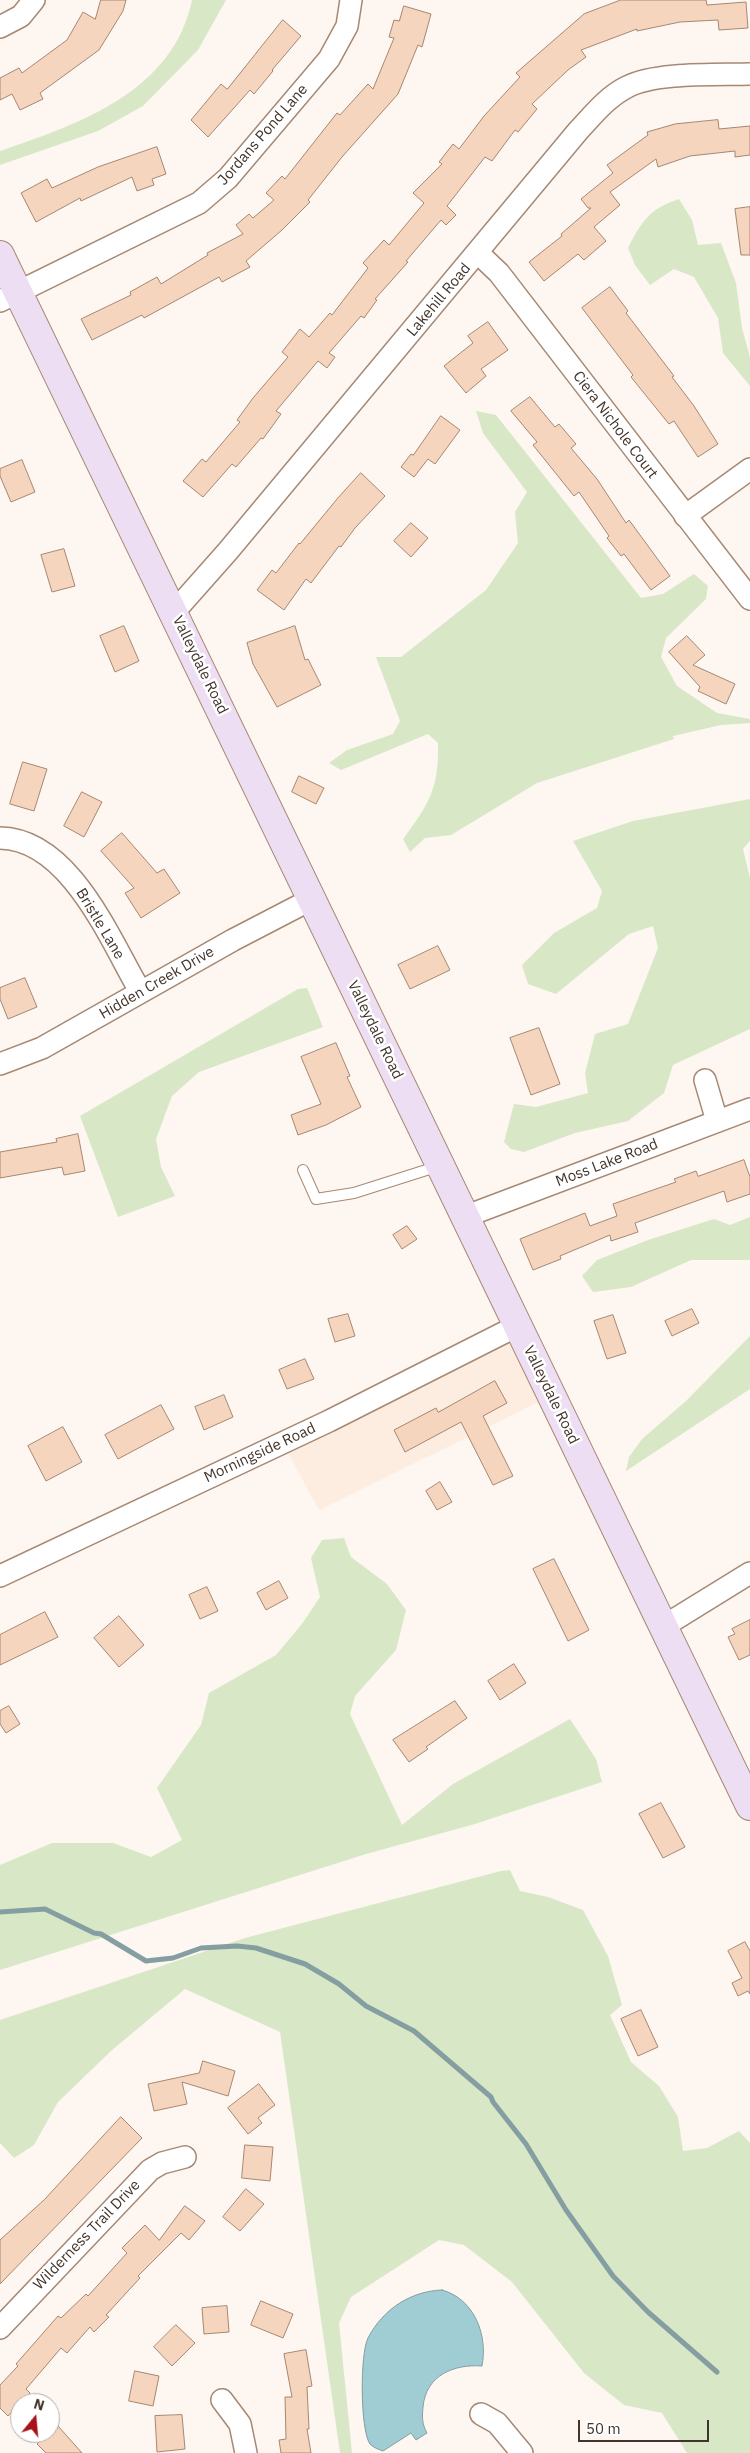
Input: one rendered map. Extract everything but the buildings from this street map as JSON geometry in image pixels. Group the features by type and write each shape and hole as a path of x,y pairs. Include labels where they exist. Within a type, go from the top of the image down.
{"street":[{"path":"0,26 22,16 34,0"},
{"name":"Jordans Pond Lane","path":"9,297 199,203 228,178 329,59 347,26 351,0"},
{"name":"Lakehill Road","path":"174,612 228,551 478,254 578,131 609,99 628,86 643,82 672,77 750,74"},
{"name":"Ciera Nichole Court","path":"478,254 499,273 750,599"},
{"name":"Valleydale Road","path":"0,255 9,297 174,612 464,1217 750,1806"},
{"path":"685,516 750,469"},
{"name":"Bristle Lane","path":"0,838 33,846 58,864 81,888 140,991"},
{"name":"Hidden Creek Drive","path":"0,1064 42,1048 140,991 312,899"},
{"path":"705,1080 717,1121"},
{"name":"Moss Lake Road","path":"464,1217 750,1109"},
{"name":"Morningside Road","path":"0,1576 329,1421 518,1326"},
{"path":"664,1626 750,1573"},
{"name":"Wilderness Trail Drive","path":"0,2328 150,2170 162,2163 185,2157"},
{"path":"222,2400 240,2424 246,2453"},
{"path":"481,2414 496,2423 522,2453"}],"lane":[{"path":"303,1170 316,1199 354,1193 440,1166"}],"shaded area":[{"path":"509,1343 539,1402 319,1510 286,1449"}],"green space":[{"path":"192,0 226,0 198,50 143,106 98,131 0,165 0,151 61,129 90,116 119,100 144,81 165,59 182,32"},
{"path":"679,199 692,220 698,245 721,243 736,283 742,328 750,357 750,386 723,353 718,318 694,277 674,269 650,285 635,265 628,248 642,223 653,212"},
{"path":"476,411 496,415 641,598 663,594 694,574 708,586 706,599 666,638 661,657 677,686 717,713 750,719 750,723 721,725 673,736 674,739 537,783 451,835 425,838 410,852 403,839 420,816 431,795 437,772 438,743 428,734 341,770 329,763 347,750 393,734 400,721 376,657 401,657 486,590 518,543 515,512 527,492 483,433"},
{"path":"750,799 750,841 743,849 750,878 750,1029 673,1065 664,1093 628,1121 575,1133 524,1152 511,1149 504,1142 514,1104 536,1107 588,1093 585,1073 595,1034 628,1024 658,948 653,926 629,934 556,994 528,984 522,965 554,933 597,908 602,891 573,841 633,821"},
{"path":"307,988 323,1027 199,1072 172,1096 156,1139 161,1167 175,1196 118,1217 80,1116 298,989"},
{"path":"750,1217 750,1260 691,1260 631,1287 593,1292 582,1276 597,1260 648,1240 714,1219 730,1225"},
{"path":"750,1336 750,1389 626,1471 629,1457 642,1439 686,1401"},
{"path":"344,1538 351,1557 387,1584 406,1610 396,1650 355,1696 350,1714 402,1825 453,1784 570,1719 596,1759 602,1782 475,1824 366,1854 0,1970 0,1865 52,1843 113,1843 151,1857 182,1840 157,1788 201,1725 209,1693 276,1655 302,1624 320,1597 311,1558 322,1540"},
{"path":"510,1870 520,1891 548,1897 583,1910 608,1956 622,2005 610,2015 631,2062 659,2086 678,2117 683,2151 707,2148 739,2131 750,2143 750,2453 687,2453 662,2413 624,2405 584,2373 512,2282 464,2245 439,2240 351,2297 339,2323 352,2453 340,2453 280,2032 185,1989 111,2051 58,2102 34,2145 14,2158 0,2143 0,2020 245,1938"}],"water":[{"path":"442,2290 463,2301 477,2320 483,2343 482,2366 461,2367 436,2379 425,2396 423,2407 424,2427 427,2433 416,2440 411,2433 383,2451 370,2444 364,2423 362,2375 365,2347 368,2338 382,2318 399,2304 419,2294"}],"waterway":[{"path":"0,1912 45,1909 94,1933 101,1934 146,1961 173,1958 201,1948 237,1946 256,1948 305,1964 339,1984 366,2006 414,2031 491,2097 526,2144 566,2210 613,2276 648,2312 717,2372"}]}
